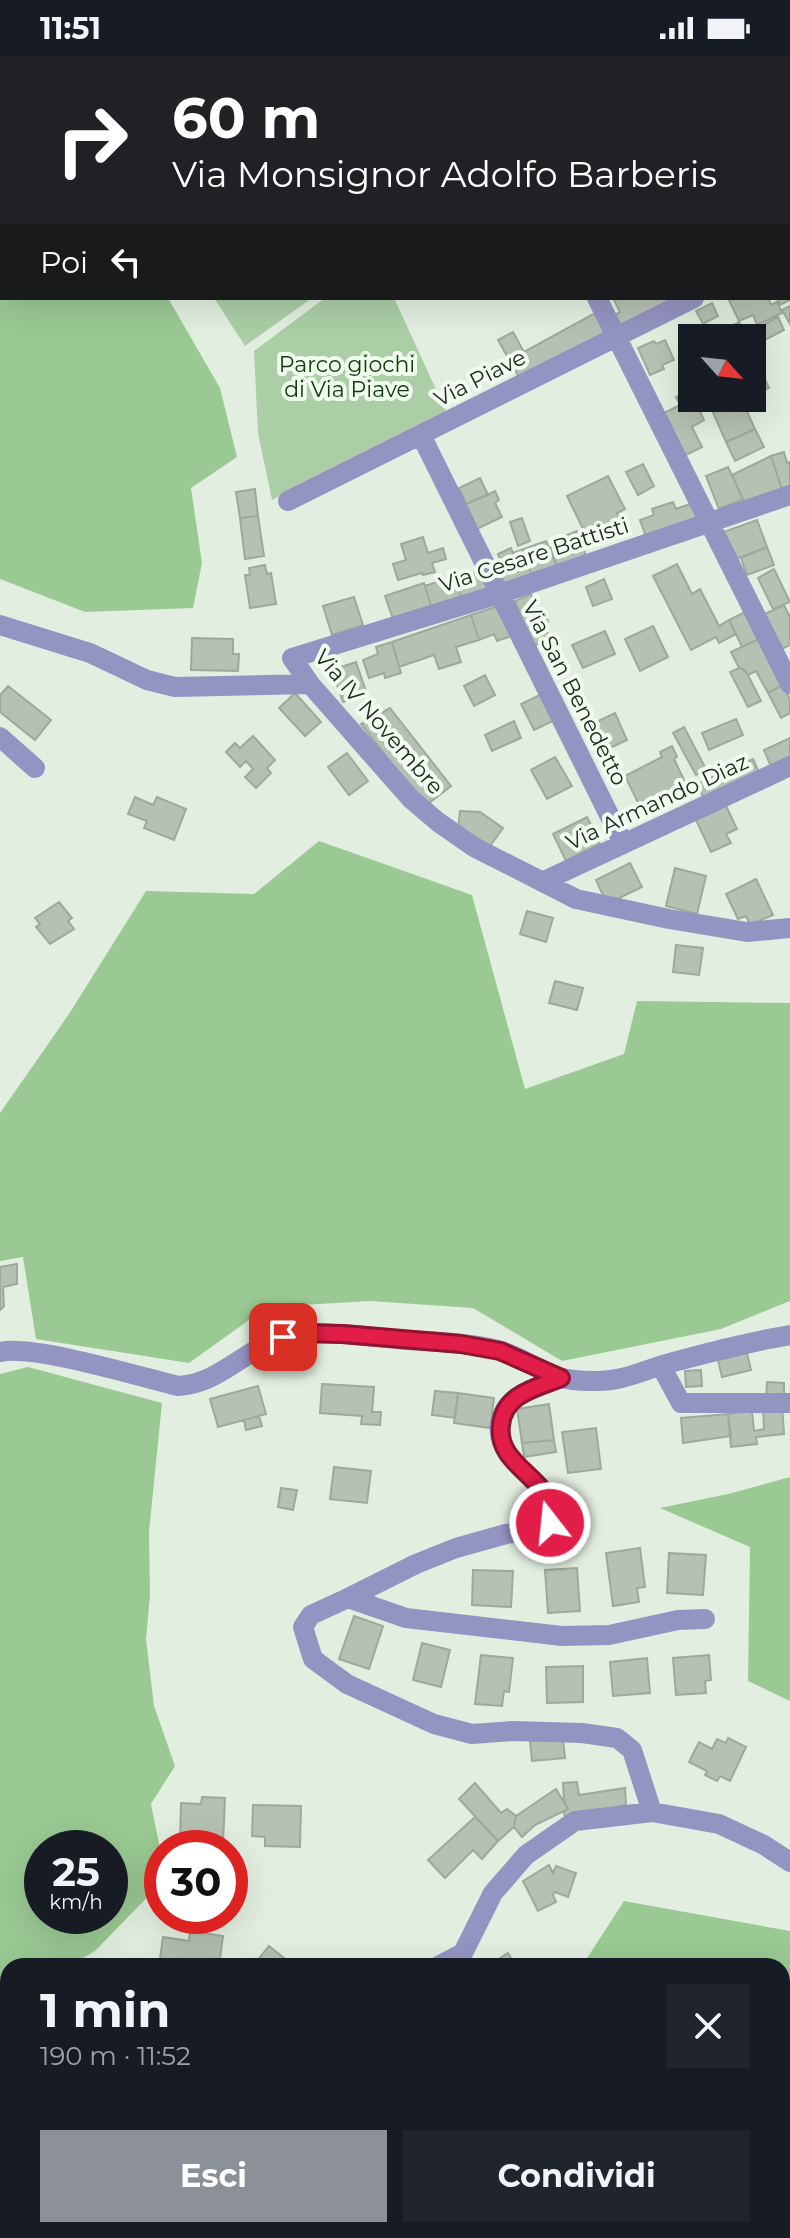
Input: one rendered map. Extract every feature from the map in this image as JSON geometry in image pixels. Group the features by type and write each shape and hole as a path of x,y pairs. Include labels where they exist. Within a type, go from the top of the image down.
{"street":[{"path":"598,300 790,684"},
{"name":"Via Piave","path":"288,501 690,300"},
{"name":"Via San Benedetto","path":"421,435 623,843"},
{"name":"Via Cesare Battisti","path":"292,658 499,594 790,495"},
{"path":"0,625 90,653 147,680 175,687 310,684"},
{"name":"Via IV Novembre","path":"292,658 310,684 411,799 474,847 576,899 747,932 790,928"},
{"path":"0,737 35,768"},
{"name":"Via Armando Diaz","path":"544,881 790,766"},
{"path":"0,1352 9,1350 46,1355 186,1386 214,1377 263,1345 283,1337 301,1333 343,1334 461,1344 500,1351 561,1378 598,1382 631,1376 753,1341 790,1335"},
{"path":"661,1366 681,1403 790,1403"},
{"path":"561,1378 522,1393 507,1405 499,1436 508,1457 550,1497 553,1512 550,1523 538,1530 506,1534 456,1548 416,1564 311,1615 303,1627 313,1659 347,1684 434,1724 472,1734 513,1731 582,1733 617,1738 632,1750 652,1812"},
{"path":"348,1598 406,1618 562,1636 609,1635 678,1620 705,1619"},
{"path":"453,1958 463,1953 493,1893 526,1855 575,1821 652,1812 719,1824 764,1845 790,1862"}],"green space":[{"path":"0,300 169,300 220,388 237,457 191,488 202,563 193,608 85,612 0,579"},
{"path":"215,300 309,300 245,346"},
{"name":"Parco giochi di Via Piave","path":"322,300 395,300 446,411 272,500 258,433 254,351"},
{"path":"319,841 472,895 525,1089 624,1054 637,1001 790,1003 790,1301 721,1329 562,1361 473,1308 370,1301 267,1307 189,1363 36,1339 23,1257 0,1261 0,1113 69,1014 146,891 254,894"},
{"path":"28,1367 162,1403 149,1532 150,1595 146,1639 154,1706 175,1766 151,1804 156,1830 144,1830 144,1901 128,1917 128,1830 24,1830 24,1934 112,1934 95,1951 83,1958 0,1958 0,1374"},
{"path":"790,1477 790,1701 748,1681 750,1547 660,1508"},
{"path":"624,1901 790,1931 790,1958 587,1958"}],"building":[{"path":"614,300 681,300 620,330 613,316 620,312"},
{"path":"729,300 769,300 771,305 777,302 782,313 759,324 753,315 739,321"},
{"path":"712,303 718,316 703,324 696,311"},
{"path":"790,306 790,324 782,310"},
{"path":"595,313 606,334 521,381 498,340 513,332 524,352"},
{"path":"778,317 784,330 766,339 764,324"},
{"path":"665,340 674,360 650,375 638,348"},
{"path":"678,406 678,412 700,412 704,420 692,427 702,447 684,456 664,413"},
{"path":"713,412 747,412 755,429 726,442"},
{"path":"755,429 764,447 735,461 726,442"},
{"path":"784,452 787,463 790,462 790,491 783,493 771,456"},
{"path":"771,456 783,493 745,505 732,475"},
{"path":"643,464 654,486 638,495 626,472"},
{"path":"728,467 743,499 719,509 706,476"},
{"path":"608,476 625,509 617,513 621,521 595,534 591,527 584,531 567,496"},
{"path":"480,478 488,495 466,504 459,488"},
{"path":"255,489 258,516 240,518 236,492"},
{"path":"495,491 499,500 495,503 502,517 477,529 466,504"},
{"path":"673,502 676,509 693,503 699,521 647,539 640,520 654,515 652,509"},
{"path":"258,516 264,556 245,559 240,518"},
{"path":"522,518 530,541 518,546 510,522"},
{"path":"757,520 767,547 731,561 721,533"},
{"path":"577,531 587,559 558,569 550,548 564,542 562,537"},
{"path":"423,537 428,553 443,548 446,559 432,563 435,572 398,580 393,564 406,560 401,544"},
{"path":"546,541 558,569 532,575 521,550"},
{"path":"767,547 774,565 747,575 741,558"},
{"path":"511,548 513,553 521,550 532,575 502,586 491,563 500,559 498,554"},
{"path":"677,564 692,594 700,589 719,626 729,620 736,634 719,643 716,637 691,650 653,576"},
{"path":"265,565 267,574 271,573 276,604 250,608 245,575 250,575 249,568"},
{"path":"774,569 790,602 773,609 758,578"},
{"path":"485,571 491,589 462,598 452,577"},
{"path":"452,577 462,598 432,609 425,586"},
{"path":"604,579 612,599 593,606 586,587"},
{"path":"424,583 432,609 394,622 385,596"},
{"path":"531,594 538,612 543,610 550,639 533,646 515,601"},
{"path":"354,597 363,625 332,635 323,606"},
{"path":"501,605 511,636 497,641 494,634 479,640 471,615"},
{"path":"784,605 790,617 790,645 778,651 760,616"},
{"path":"745,612 759,639 742,647 729,620"},
{"path":"471,615 479,640 456,647 461,662 439,669 434,655 399,667 392,642"},
{"path":"653,626 668,657 640,671 625,639"},
{"path":"605,631 615,654 583,668 572,645"},
{"path":"192,638 233,639 233,654 239,654 238,671 191,670"},
{"path":"759,639 783,685 768,693 756,671 748,675 739,668 731,652"},
{"path":"392,642 401,673 385,678 384,673 369,678 363,660 378,654 376,647"},
{"path":"356,662 367,694 343,702 332,670"},
{"path":"739,668 748,675 761,701 748,707 730,672"},
{"path":"485,675 495,695 474,706 464,686"},
{"path":"783,685 790,700 790,713 781,718 768,693"},
{"path":"8,686 51,720 35,740 0,712 0,695"},
{"path":"295,693 321,722 305,736 279,708"},
{"path":"542,694 555,720 534,730 521,704"},
{"path":"390,708 451,786 425,806 361,724"},
{"path":"615,713 627,740 606,750 594,723"},
{"path":"736,719 743,735 709,750 702,733"},
{"path":"514,721 521,738 492,751 485,735"},
{"path":"684,727 706,769 696,775 673,733"},
{"path":"253,736 275,760 267,768 271,773 256,788 245,777 253,769 246,761 240,767 226,752 235,743 240,748"},
{"path":"790,738 790,761 772,769 764,750"},
{"path":"672,746 677,757 674,759 685,782 675,787 681,796 644,815 625,776 662,757 660,752"},
{"path":"347,753 368,781 349,795 328,767"},
{"path":"555,757 572,786 547,799 531,770"},
{"path":"753,759 761,777 705,801 697,784"},
{"path":"135,797 153,805 157,797 186,809 174,840 144,828 147,821 128,814"},
{"path":"726,806 737,829 726,834 731,843 711,852 696,820"},
{"path":"460,811 480,812 503,828 488,849 458,829"},
{"path":"587,817 600,844 566,861 553,834"},
{"path":"630,863 642,887 607,904 596,880"},
{"path":"675,868 706,876 697,914 666,906"},
{"path":"756,879 773,915 750,925 746,916 738,919 726,894"},
{"path":"59,902 72,918 68,921 74,929 50,944 36,927 40,924 35,918"},
{"path":"527,911 553,918 546,942 520,934"},
{"path":"676,945 703,948 699,975 673,972"},
{"path":"555,981 583,988 577,1010 549,1003"},
{"path":"17,1264 17,1284 3,1287 4,1306 0,1310 0,1267"},
{"path":"747,1353 751,1370 722,1377 718,1360"},
{"path":"701,1370 702,1386 686,1387 685,1371"},
{"path":"767,1382 784,1383 784,1400 766,1400"},
{"path":"322,1384 374,1387 372,1412 381,1412 380,1425 361,1424 362,1416 320,1413"},
{"path":"258,1386 266,1414 218,1427 210,1399"},
{"path":"435,1391 458,1393 455,1418 432,1415"},
{"path":"458,1393 494,1398 490,1428 454,1423"},
{"path":"549,1404 554,1440 522,1443 517,1409"},
{"path":"782,1405 784,1434 756,1437 757,1444 731,1447 728,1414 752,1411 754,1431 764,1429 763,1407"},
{"path":"728,1414 731,1436 683,1443 681,1418"},
{"path":"259,1416 262,1426 246,1430 244,1420"},
{"path":"596,1428 601,1469 568,1473 562,1432"},
{"path":"554,1440 556,1452 524,1457 522,1443"},
{"path":"334,1467 371,1471 367,1503 330,1499"},
{"path":"281,1488 297,1490 293,1510 278,1507"},
{"path":"640,1548 645,1587 637,1588 639,1602 613,1606 606,1553"},
{"path":"669,1553 706,1555 703,1595 667,1593"},
{"path":"577,1568 580,1611 548,1613 545,1570"},
{"path":"473,1570 513,1571 511,1607 472,1605"},
{"path":"354,1616 383,1626 369,1669 339,1659"},
{"path":"422,1643 450,1650 441,1687 413,1680"},
{"path":"481,1655 513,1658 509,1692 504,1691 502,1706 475,1704"},
{"path":"709,1655 711,1680 705,1681 706,1693 676,1695 673,1658"},
{"path":"647,1658 650,1693 613,1696 610,1662"},
{"path":"583,1666 583,1702 547,1703 546,1667"},
{"path":"563,1738 565,1758 532,1761 530,1741"},
{"path":"728,1738 746,1747 730,1781 720,1776 717,1781 705,1775 707,1771 689,1762 699,1742 712,1749 717,1739 726,1743"},
{"path":"577,1782 579,1795 625,1788 626,1805 565,1818 564,1811 568,1809 564,1801 563,1783"},
{"path":"475,1783 501,1813 507,1809 516,1816 514,1827 498,1841 459,1799"},
{"path":"556,1789 568,1809 535,1825 522,1837 514,1827 516,1816"},
{"path":"202,1797 225,1798 224,1830 180,1830 181,1803 201,1804"},
{"path":"253,1805 301,1806 300,1847 265,1846 265,1837 252,1836"},
{"path":"475,1817 498,1841 482,1859 473,1850 445,1878 428,1860"},
{"path":"549,1865 553,1873 556,1866 576,1873 568,1897 555,1892 556,1902 538,1911 523,1881"},
{"path":"190,1934 223,1936 220,1958 160,1958 163,1937 189,1941"},
{"path":"269,1946 284,1958 259,1958"}],"route":[{"path":"283,1337 301,1333 343,1334 461,1344 500,1351 561,1378 522,1393 507,1405 499,1436 508,1457 550,1497 553,1512 550,1523"}]}
